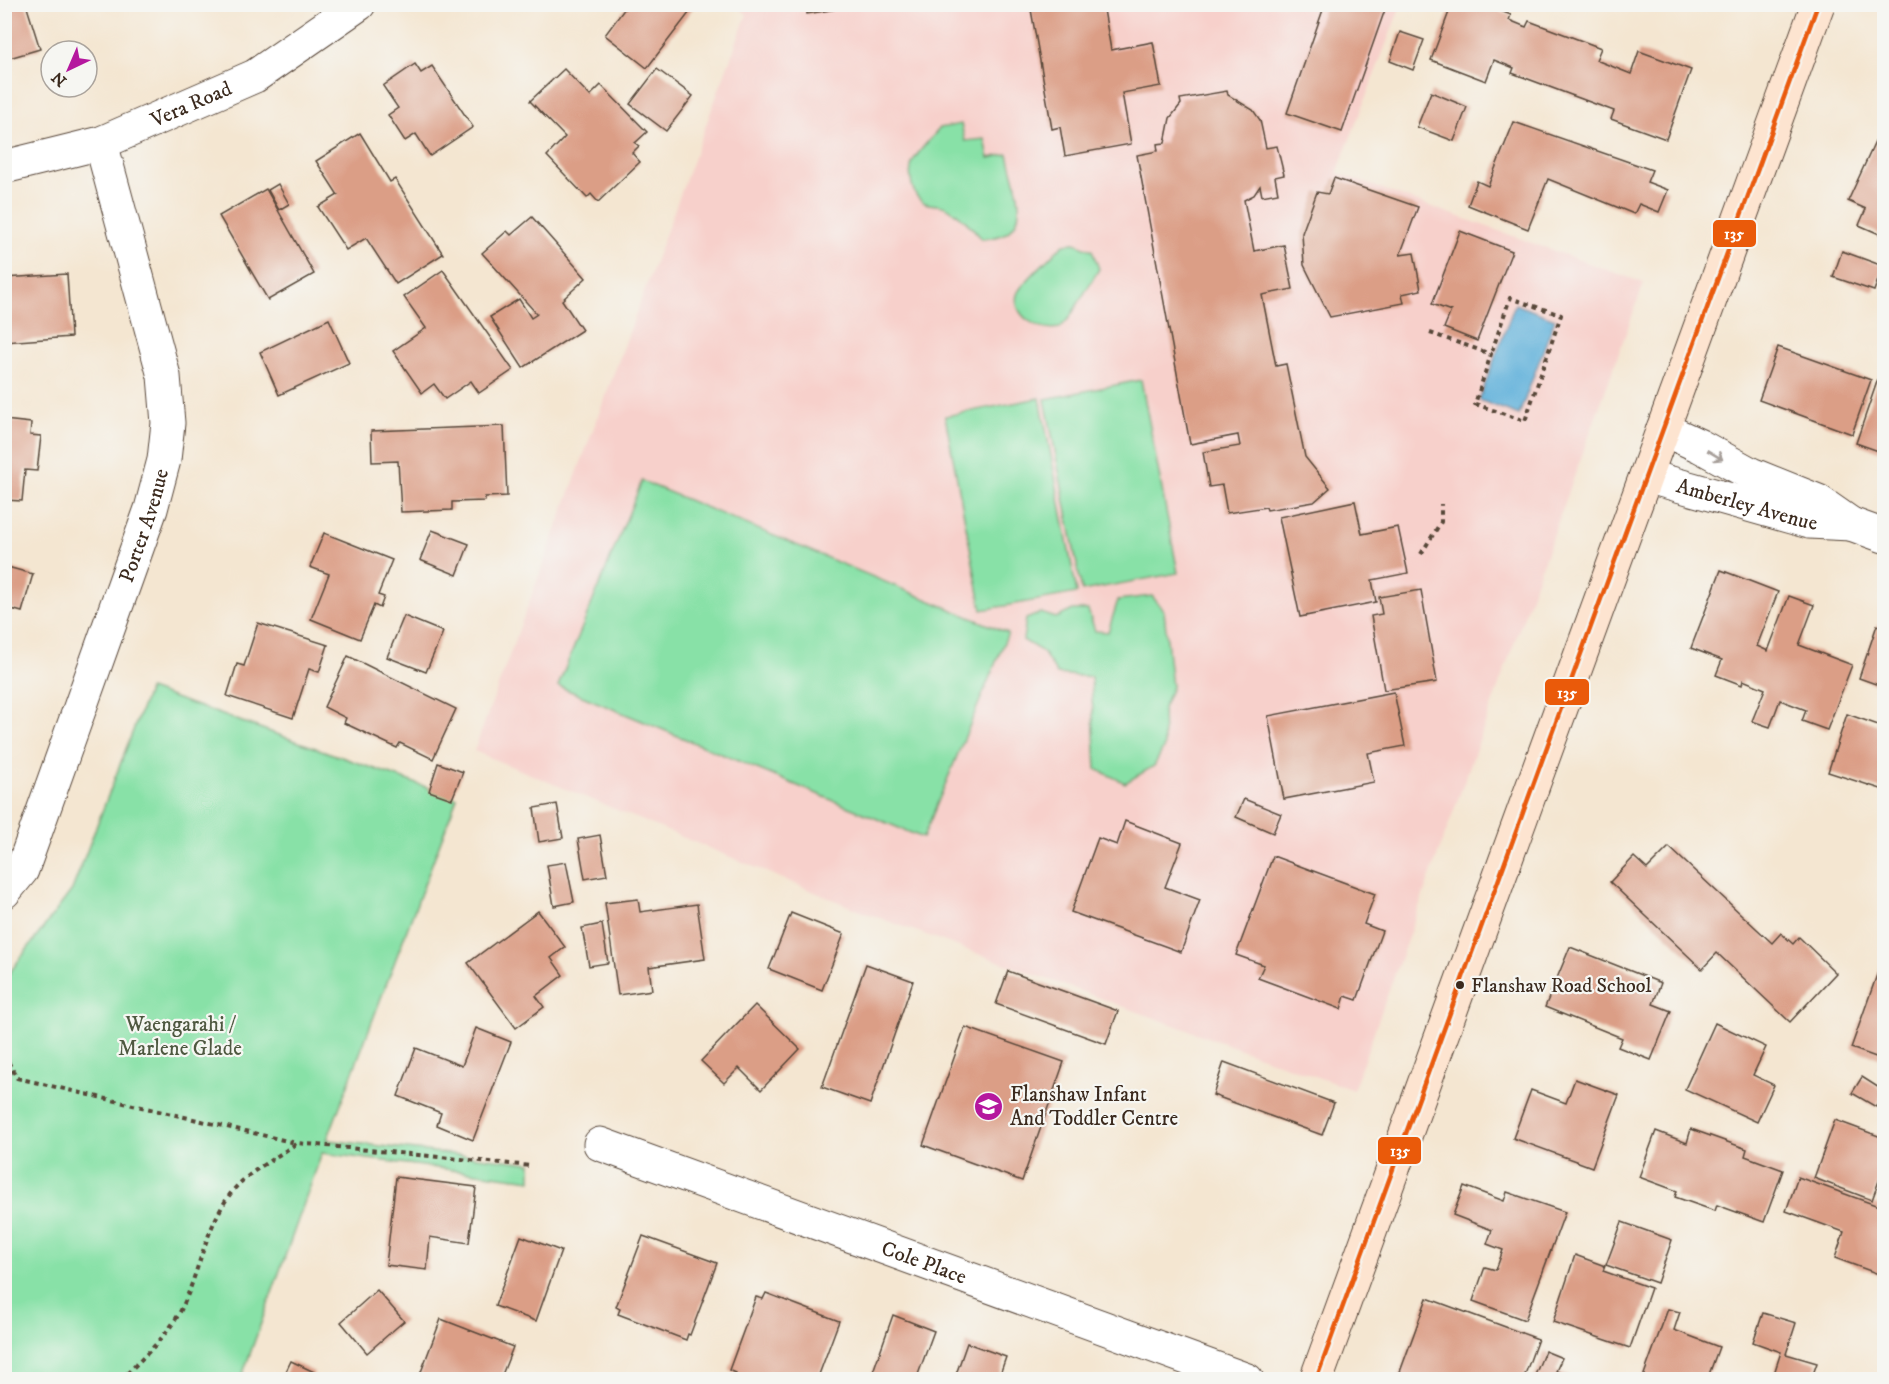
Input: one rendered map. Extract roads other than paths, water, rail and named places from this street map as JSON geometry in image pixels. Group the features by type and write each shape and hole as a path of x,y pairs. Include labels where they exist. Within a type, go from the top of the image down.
{"street":[{"name":"Vera Road","path":"4,167 101,143 255,76 359,4"},
{"path":"1316,1380 1818,4"},
{"name":"Porter Avenue","path":"4,892 22,870 151,509 164,460 168,423 164,376 101,143"},
{"name":"Amberley Avenue","path":"1663,429 1751,474 1818,501 1851,524 1884,536"},
{"name":"Amberley Avenue","path":"1646,476 1809,522 1851,524"},
{"name":"Cole Place","path":"600,1144 1247,1380"}],"water":[{"path":"1515,304 1555,319 1519,415 1479,400"}],"place":[{"name":"Flanshaw Road School","path":"1460,985"},
{"name":"Flanshaw Infant And Toddler Centre","path":"989,1106"}],"park label":[{"name":"Waengarahi / Marlene Glade","path":"180,1036"}]}
